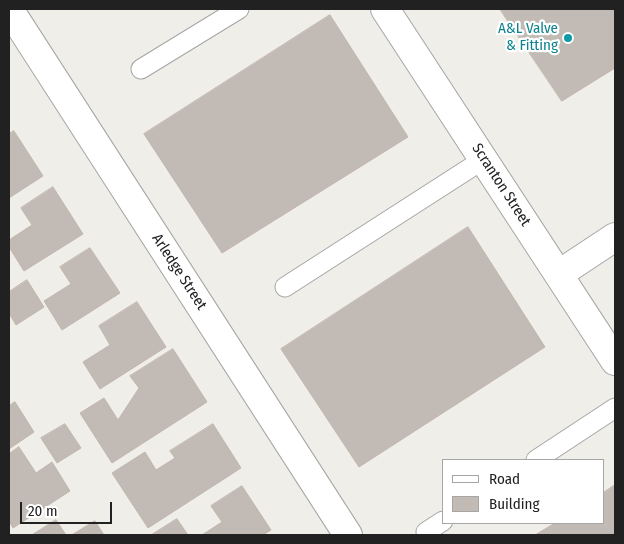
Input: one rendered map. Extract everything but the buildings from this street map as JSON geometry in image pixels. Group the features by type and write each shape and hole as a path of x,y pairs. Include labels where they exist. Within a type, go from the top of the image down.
{"street":[{"name":"Arledge Street","path":"9,9 348,535"},
{"name":"Scranton Street","path":"385,9 615,361"},
{"path":"559,274 615,237"}],"lane":[{"path":"141,70 239,9"},
{"path":"285,287 484,159"},
{"path":"538,459 615,408"},
{"path":"426,532 442,522"}],"place":[{"name":"A&L Valve & Fitting","path":"568,38"}]}
